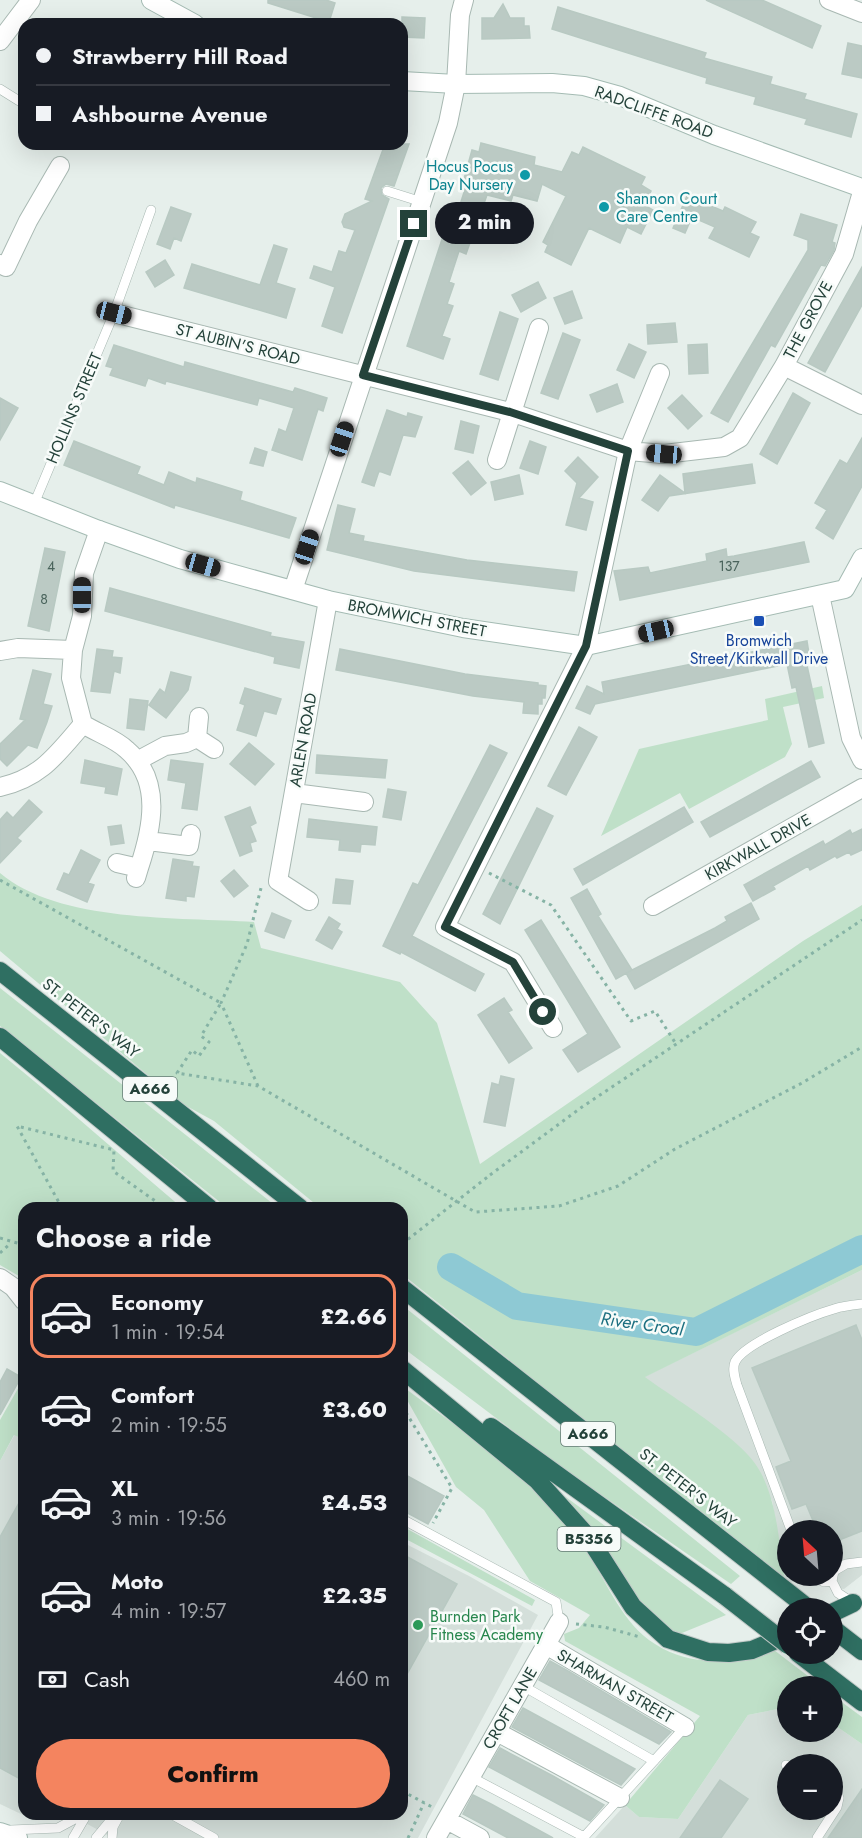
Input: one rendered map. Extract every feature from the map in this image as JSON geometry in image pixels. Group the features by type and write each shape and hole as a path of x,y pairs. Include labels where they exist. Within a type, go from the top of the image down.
{"highway":[{"name":"ST. PETER'S WAY","path":"0,971 292,1202"},
{"path":"0,1037 202,1202"},
{"name":"ST. PETER'S WAY","path":"408,1293 795,1598"},
{"path":"408,1365 725,1596 777,1636"},
{"name":"B5356","path":"408,1374 537,1480 589,1538 633,1607 648,1624 668,1639 708,1652 729,1653 752,1650 777,1640"},
{"path":"843,1607 857,1600"},
{"path":"843,1636 857,1647"},
{"path":"811,1664 862,1702"}],"street":[{"path":"151,0 184,18"},
{"path":"293,590 448,123 456,84 460,15 464,0"},
{"path":"829,0 862,13"},
{"path":"0,41 22,4"},
{"name":"RADCLIFFE ROAD","path":"408,81 456,84 552,83 584,86 620,96 714,135 862,188"},
{"path":"2,269 60,166"},
{"name":"THE GROVE","path":"862,192 859,216 844,254 784,366 862,405"},
{"name":"ST AUBIN'S ROAD","path":"114,313 510,412 628,451 675,453 733,443 740,438 784,366"},
{"path":"497,460 510,412 539,328"},
{"path":"553,1028 513,962 445,927 586,646 628,451 660,374"},
{"name":"BROMWICH STREET","path":"0,491 99,530 180,558 328,600 463,628 586,646 854,586"},
{"path":"99,530 84,573 82,616 73,650 71,678 83,724 127,749 138,761 153,799 148,841 138,873 117,863"},
{"path":"854,586 862,558"},
{"path":"820,595 851,738 862,760"},
{"name":"ARLEN ROAD","path":"279,876 328,600"},
{"path":"0,651 18,648 73,650"},
{"path":"197,738 200,717"},
{"path":"0,787 27,779 43,770 83,724"},
{"path":"138,761 165,746 186,743 197,738"},
{"path":"197,738 214,749"},
{"name":"KIRKWALL DRIVE","path":"653,906 862,788"},
{"path":"294,793 364,802"},
{"path":"148,841 189,846 191,834"},
{"path":"279,876 309,902"},
{"path":"0,1278 18,1295"},
{"name":"CROFT LANE","path":"436,1838 559,1622"},
{"name":"SHARMAN STREET","path":"546,1645 685,1727"},
{"path":"497,1732 620,1798"},
{"path":"448,1818 480,1838"},
{"path":"0,1831 18,1838"}],"lane":[{"path":"0,90 18,100"},
{"path":"387,190 422,202"},
{"name":"HOLLINS STREET","path":"34,504 114,313 152,210"},
{"path":"787,1520 733,1374 735,1362 746,1349 818,1315 835,1308 862,1304"},
{"path":"408,1522 556,1602 559,1622"},
{"path":"843,1567 862,1562"},
{"path":"834,1586 838,1593 857,1600"},
{"path":"523,1686 654,1761"},
{"path":"471,1777 584,1838 685,1727"},
{"path":"0,1831 39,1831 58,1828 73,1820"},
{"path":"74,1838 82,1820"},
{"path":"96,1838 112,1820"},
{"path":"112,1838 116,1820"},
{"path":"182,1820 214,1838"},
{"path":"816,1838 828,1820"}],"path":[{"path":"477,867 551,905 632,1021 655,1011 676,1044"},
{"path":"279,876 266,872 252,915 247,944 221,1003 201,1036 209,1042 199,1056 192,1050 177,1073 258,1086 476,1212 559,1206 618,1186 675,1149 802,1083 862,1047"},
{"path":"0,880 221,1003 258,1086"},
{"path":"408,1239 490,1175 676,1044 862,920"},
{"path":"856,1051 862,1052"},
{"path":"59,1202 17,1126 114,1150 113,1171 157,1202"},
{"path":"0,1238 18,1244"},
{"path":"0,1253 11,1243"},
{"path":"408,1416 452,1488 428,1533"},
{"path":"559,1622 604,1627 648,1640 668,1639"},
{"path":"408,1794 448,1818"},
{"path":"408,1838 424,1803"}],"shaded area":[{"path":"862,1270 862,1575 844,1589 822,1586 843,1586 843,1520 777,1520 777,1531 772,1500 644,1377"},
{"path":"15,1434 18,1436 18,1813 0,1804 0,1461"},
{"path":"408,1545 538,1615 418,1838 113,1838 80,1820 408,1820"},
{"path":"777,1709 777,1742 843,1742 843,1731 862,1744 862,1838 595,1838 625,1805 639,1817 678,1819 748,1715"}],"green space":[{"path":"822,686 824,698 783,707 792,744 785,757 689,809 680,793 601,836 639,749 768,720 765,699"},
{"path":"0,873 25,889 54,901 87,909 156,917 254,922 261,948 400,982 437,1023 480,1164 803,941 862,905 862,1270 645,1377 725,1434 753,1460 767,1486 777,1526 777,1575 408,1279 408,1202 313,1202 214,1121 181,1103 0,951"},
{"path":"0,988 271,1202 220,1202 0,1026"},
{"path":"0,1053 175,1202 18,1202 18,1276 0,1265"},
{"path":"408,1310 740,1576 731,1584 561,1467 408,1352"},
{"path":"18,1388 18,1437 14,1435 0,1461 0,1420"},
{"path":"408,1390 504,1463 542,1498 587,1553 616,1602 643,1636 670,1652 699,1660 728,1660 774,1650 777,1652 777,1664 792,1664 808,1676 777,1676 777,1709 748,1715 678,1819 639,1817 625,1805 700,1716 565,1641 564,1634 579,1628 590,1615 530,1581 484,1510 456,1487 408,1402"},
{"path":"559,1492 726,1615 677,1635 654,1622"},
{"path":"408,1529 535,1600 532,1606 408,1540"},
{"path":"843,1703 862,1717 862,1744 843,1731"}],"building":[{"path":"268,0 326,0 335,3 330,18 316,18 268,3"},
{"path":"706,0 762,0 821,26 812,48"},
{"path":"503,4 510,18 524,18 524,26 529,26 530,38 482,39 482,18 494,18"},
{"path":"558,7 706,53 704,58 772,77 770,84 806,94 804,99 857,114 851,137 805,124 807,119 754,104 756,97 706,83 707,78 552,29"},
{"path":"402,17 425,18 424,38 408,37 408,18"},
{"path":"848,43 862,46 862,78 842,74"},
{"path":"481,143 535,157 534,165 562,172 572,152 579,155 583,147 645,177 641,185 651,191 644,205 653,210 641,234 627,227 620,243 589,228 571,265 545,252 548,245 543,242 566,196 542,184 537,201 513,195 511,201 487,195 466,254 459,251 449,282 454,284 447,304 453,306 442,336 450,339 443,359 407,346 451,212 457,214 468,180 464,179 472,150 479,152"},
{"path":"383,150 407,150 394,186 386,184 381,188 382,195 389,199 342,333 322,326 335,287 310,278 314,266 332,272 339,251 346,253 355,230 344,227 342,222 345,214 372,201 365,199"},
{"path":"687,196 723,211 725,207 756,222 750,233 759,237 749,257 709,238 715,227 692,217 685,233 673,228"},
{"path":"171,207 191,214 181,241 174,238 170,249 157,244"},
{"path":"801,214 837,225 832,242 835,243 834,250 825,266 821,265 775,347 771,345 728,422 711,413 808,250 808,240 794,235"},
{"path":"274,245 287,249 276,283 295,289 286,318 184,288 192,264 260,285"},
{"path":"165,260 174,275 155,287 146,272"},
{"path":"862,267 862,305 825,372 808,363"},
{"path":"538,282 546,298 521,312 512,295"},
{"path":"572,291 582,318 565,324 554,298"},
{"path":"500,312 518,319 498,380 480,374"},
{"path":"675,323 677,342 648,344 647,325"},
{"path":"563,333 580,340 558,399 541,393"},
{"path":"629,344 646,352 634,378 617,370"},
{"path":"707,344 708,373 689,374 688,345"},
{"path":"114,345 184,367 185,362 293,392 295,388 327,398 323,411 318,409 302,460 272,450 279,429 286,432 294,408 259,398 257,405 148,378 145,386 110,375 113,368 106,366"},
{"path":"617,384 623,402 597,412 590,395"},
{"path":"793,393 810,403 777,464 760,454"},
{"path":"682,395 702,416 688,429 668,408"},
{"path":"0,398 18,408 0,440"},
{"path":"387,410 407,417 408,413 422,417 415,437 403,435 390,475 379,471 374,486 362,482"},
{"path":"461,421 479,426 473,453 455,449"},
{"path":"862,438 862,486 833,539 816,528 827,510 815,503 840,460 847,464"},
{"path":"74,441 140,467 137,474 164,485 169,472 196,483 197,478 242,492 240,500 296,518 289,538 175,505 174,508 64,465"},
{"path":"530,441 546,447 538,474 520,468"},
{"path":"255,448 267,452 263,466 250,463"},
{"path":"578,457 598,477 579,498 593,502 586,530 566,525 577,483 565,471"},
{"path":"468,461 486,483 471,495 453,473"},
{"path":"752,464 755,483 669,496 658,511 642,500 660,475 685,493 683,474"},
{"path":"519,475 523,494 495,500 491,482"},
{"path":"338,505 355,509 349,533 364,536 363,541 467,560 577,572 574,591 414,571 327,550"},
{"path":"804,542 809,562 620,600 614,571 648,567 650,573 707,561 706,554 726,549 727,557"},
{"path":"45,548 65,552 49,631 28,626"},
{"path":"110,588 271,633 270,636 304,642 299,668 274,663 275,657 105,611"},
{"path":"807,641 810,660 806,661 824,743 809,747 796,687 792,688 787,664 595,704 590,714 576,708 587,686 604,694 602,682"},
{"path":"97,649 113,651 112,657 122,658 120,673 114,671 110,693 91,691"},
{"path":"340,649 465,674 538,683 538,685 546,686 545,698 542,698 542,704 538,704 538,714 523,713 524,702 473,696 336,670"},
{"path":"33,670 51,674 43,704 52,706 37,748 28,745 7,766 0,759 0,744 25,720 20,719"},
{"path":"171,672 191,677 188,690 166,718 149,705 160,689 165,693"},
{"path":"245,688 281,699 276,714 264,711 256,736 237,730 245,705 240,703"},
{"path":"130,699 148,701 144,730 127,728"},
{"path":"579,727 597,737 566,795 548,786"},
{"path":"249,743 274,764 255,785 230,764"},
{"path":"490,745 507,753 412,936 484,974 475,991 401,952 400,954 383,946 413,883 418,885"},
{"path":"317,755 387,760 385,778 316,773"},
{"path":"85,760 122,769 117,795 105,793 106,787 81,783"},
{"path":"171,760 203,764 197,810 182,808 186,783 168,780"},
{"path":"811,761 820,777 710,837 701,822"},
{"path":"388,789 406,792 401,820 383,817"},
{"path":"29,800 42,812 17,838 21,841 0,863 0,820 7,812 13,818"},
{"path":"250,807 256,823 250,826 256,841 250,843 252,851 240,856 225,817"},
{"path":"684,807 693,822 583,885 574,869"},
{"path":"537,808 553,816 500,924 483,914"},
{"path":"309,819 377,827 375,845 361,844 360,852 339,850 340,840 307,837"},
{"path":"121,825 124,843 111,845 108,827"},
{"path":"862,829 862,850 851,855 849,852 837,858 835,856 810,870 808,866 773,886 775,889 753,901 744,885 823,841 825,845 850,830 852,834"},
{"path":"81,850 100,860 88,883 94,885 87,902 57,889 64,873 69,875"},
{"path":"173,859 193,862 192,866 199,867 194,897 186,896 186,901 166,898"},
{"path":"234,870 248,886 234,897 221,881"},
{"path":"336,879 353,881 350,904 333,903"},
{"path":"587,889 601,914 598,916 632,970 616,979 571,898"},
{"path":"751,903 759,919 635,989 626,973 715,928 727,921 725,917"},
{"path":"272,913 291,921 284,938 265,931"},
{"path":"329,917 340,924 337,929 342,932 332,949 316,940"},
{"path":"541,920 620,1047 578,1072 563,1050 588,1034 525,930"},
{"path":"504,998 512,1010 508,1012 532,1048 509,1063 478,1015"},
{"path":"501,1076 514,1079 505,1126 484,1122 492,1083 499,1085"},
{"path":"856,1325 862,1340 862,1531 843,1539 843,1520 813,1520 806,1504 792,1509 776,1467 791,1461 752,1368"},
{"path":"7,1369 18,1375 18,1382 0,1415 0,1382"},
{"path":"408,1476 444,1496 428,1524 408,1513"},
{"path":"18,1505 18,1778 0,1768 0,1537"},
{"name":"Burnden Park Fitness Academy","path":"408,1557 457,1584 408,1672"},
{"path":"550,1661 671,1732 659,1744 539,1680"},
{"path":"523,1708 635,1769 621,1785 512,1727"},
{"path":"500,1748 604,1805 590,1821 489,1767"},
{"path":"720,1780 748,1799 721,1838 680,1838"},
{"path":"862,1789 862,1838 828,1838 840,1820 843,1820 843,1816"},
{"path":"473,1795 553,1838 508,1838 463,1814"}],"waterway":[{"name":"River Croal","path":"451,1267 517,1306 696,1332 862,1249"}],"place":[{"name":"Hocus Pocus Day Nursery","path":"525,175"},
{"name":"Shannon Court Care Centre","path":"604,207"},
{"name":"Bromwich Street/Kirkwall Drive","path":"759,621"},
{"name":"Burnden Park Fitness Academy","path":"418,1625"}],"route":[{"path":"414,224 363,375 510,412 628,451 586,646 445,927 513,962 543,1012"}]}
